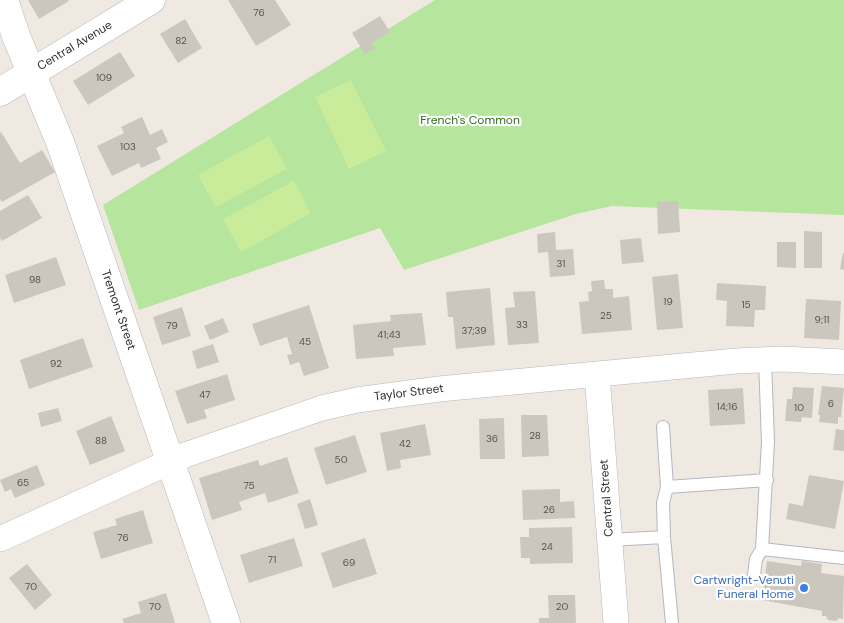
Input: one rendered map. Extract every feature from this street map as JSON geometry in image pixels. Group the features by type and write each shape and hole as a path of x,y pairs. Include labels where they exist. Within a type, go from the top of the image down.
{"street":[{"name":"Tremont Street","path":"4,0 31,73 60,142 226,623"},
{"name":"Central Avenue","path":"0,92 151,0"},
{"name":"Taylor Street","path":"0,539 199,450 313,412 357,400 439,389 765,360 844,362"},
{"name":"Central Street","path":"597,374 616,623"}],"lane":[{"path":"754,575 756,560 762,549 768,442 765,360"},
{"path":"663,427 667,487 662,503 672,623"},
{"path":"667,487 766,480"},
{"path":"610,540 664,537"},
{"path":"762,549 844,558"}],"green space":[{"name":"French's Common","path":"435,0 844,0 844,215 612,206 576,214 404,270 380,228 139,310 103,205"},
{"path":"351,80 386,151 349,169 315,97"},
{"path":"269,136 287,169 216,207 198,175"},
{"path":"294,181 311,213 241,252 223,219"}],"building":[{"path":"28,0 68,0 69,1 39,19"},
{"path":"228,0 275,0 291,25 256,46"},
{"path":"380,16 390,32 372,43 375,48 365,54 352,33"},
{"path":"185,19 202,48 178,63 160,34"},
{"path":"120,52 135,76 88,105 73,81"},
{"path":"142,117 150,135 162,129 168,142 156,148 161,159 141,168 139,163 112,176 97,146 124,133 121,127"},
{"path":"1,132 20,163 42,150 55,172 2,202 0,199"},
{"path":"28,195 42,218 2,241 0,238 0,211"},
{"path":"678,201 680,232 658,234 657,202"},
{"path":"804,231 822,232 822,268 804,268"},
{"path":"555,232 556,250 573,249 575,275 550,277 548,252 538,253 537,234"},
{"path":"641,238 644,262 622,264 620,240"},
{"path":"777,242 796,242 796,268 777,267"},
{"path":"844,253 844,270 840,269"},
{"path":"56,257 66,285 14,303 5,275"},
{"path":"678,274 683,328 657,330 652,277"},
{"path":"604,280 605,289 613,289 613,298 629,296 632,330 582,334 579,302 589,301 588,292 592,291 591,281"},
{"path":"717,283 766,286 765,310 755,310 754,327 726,326 727,301 716,300"},
{"path":"490,288 495,345 456,349 453,317 448,317 446,292"},
{"path":"535,291 539,343 508,345 505,308 515,307 513,292"},
{"path":"806,299 841,301 839,340 804,338"},
{"path":"309,305 329,368 304,376 299,362 290,365 287,355 292,354 287,337 260,346 252,324"},
{"path":"182,307 191,336 162,345 153,317"},
{"path":"422,313 426,345 393,348 394,356 356,359 353,325 391,321 390,315"},
{"path":"223,318 229,332 210,340 204,326"},
{"path":"83,338 93,367 29,389 20,360"},
{"path":"213,344 219,362 197,369 192,351"},
{"path":"227,374 235,400 204,410 207,418 187,424 175,391"},
{"path":"822,386 844,388 841,417 838,417 838,424 819,422 820,415 818,415"},
{"path":"793,387 814,388 812,418 802,417 801,422 785,421 787,399 792,399"},
{"path":"743,388 745,424 710,426 708,390"},
{"path":"58,408 62,421 41,427 38,413"},
{"path":"521,415 547,415 549,456 522,457"},
{"path":"111,416 125,451 90,465 76,431"},
{"path":"504,418 505,459 480,459 479,419"},
{"path":"425,424 431,455 400,460 401,468 387,471 380,433"},
{"path":"836,429 844,430 844,451 833,450"},
{"path":"355,435 367,472 326,485 314,448"},
{"path":"287,457 299,493 268,503 265,493 239,502 242,510 212,520 199,478 258,460 260,466"},
{"path":"37,465 45,485 15,498 11,489 5,492 0,480"},
{"path":"809,475 844,481 835,529 786,519 789,503 803,506"},
{"path":"560,489 560,502 574,501 575,518 523,520 522,490"},
{"path":"310,499 318,525 305,529 297,504"},
{"path":"143,510 153,543 101,559 93,532 117,525 115,519"},
{"path":"572,527 573,563 530,564 530,558 521,558 520,537 529,537 529,528"},
{"path":"294,538 303,566 249,583 240,555"},
{"path":"365,538 377,574 333,588 321,553"},
{"name":"Cartwright-Venuti Funeral Home","path":"767,561 801,566 802,561 822,564 821,573 844,576 843,619 839,618 836,621 828,620 826,616 822,616 822,611 762,600"},
{"path":"27,564 52,595 35,610 9,578"},
{"path":"166,593 175,623 124,623 122,619 141,613 138,602"},
{"path":"548,595 575,595 576,623 539,623 539,618 549,618"}],"place":[{"name":"Cartwright-Venuti Funeral Home","path":"804,588"}]}
